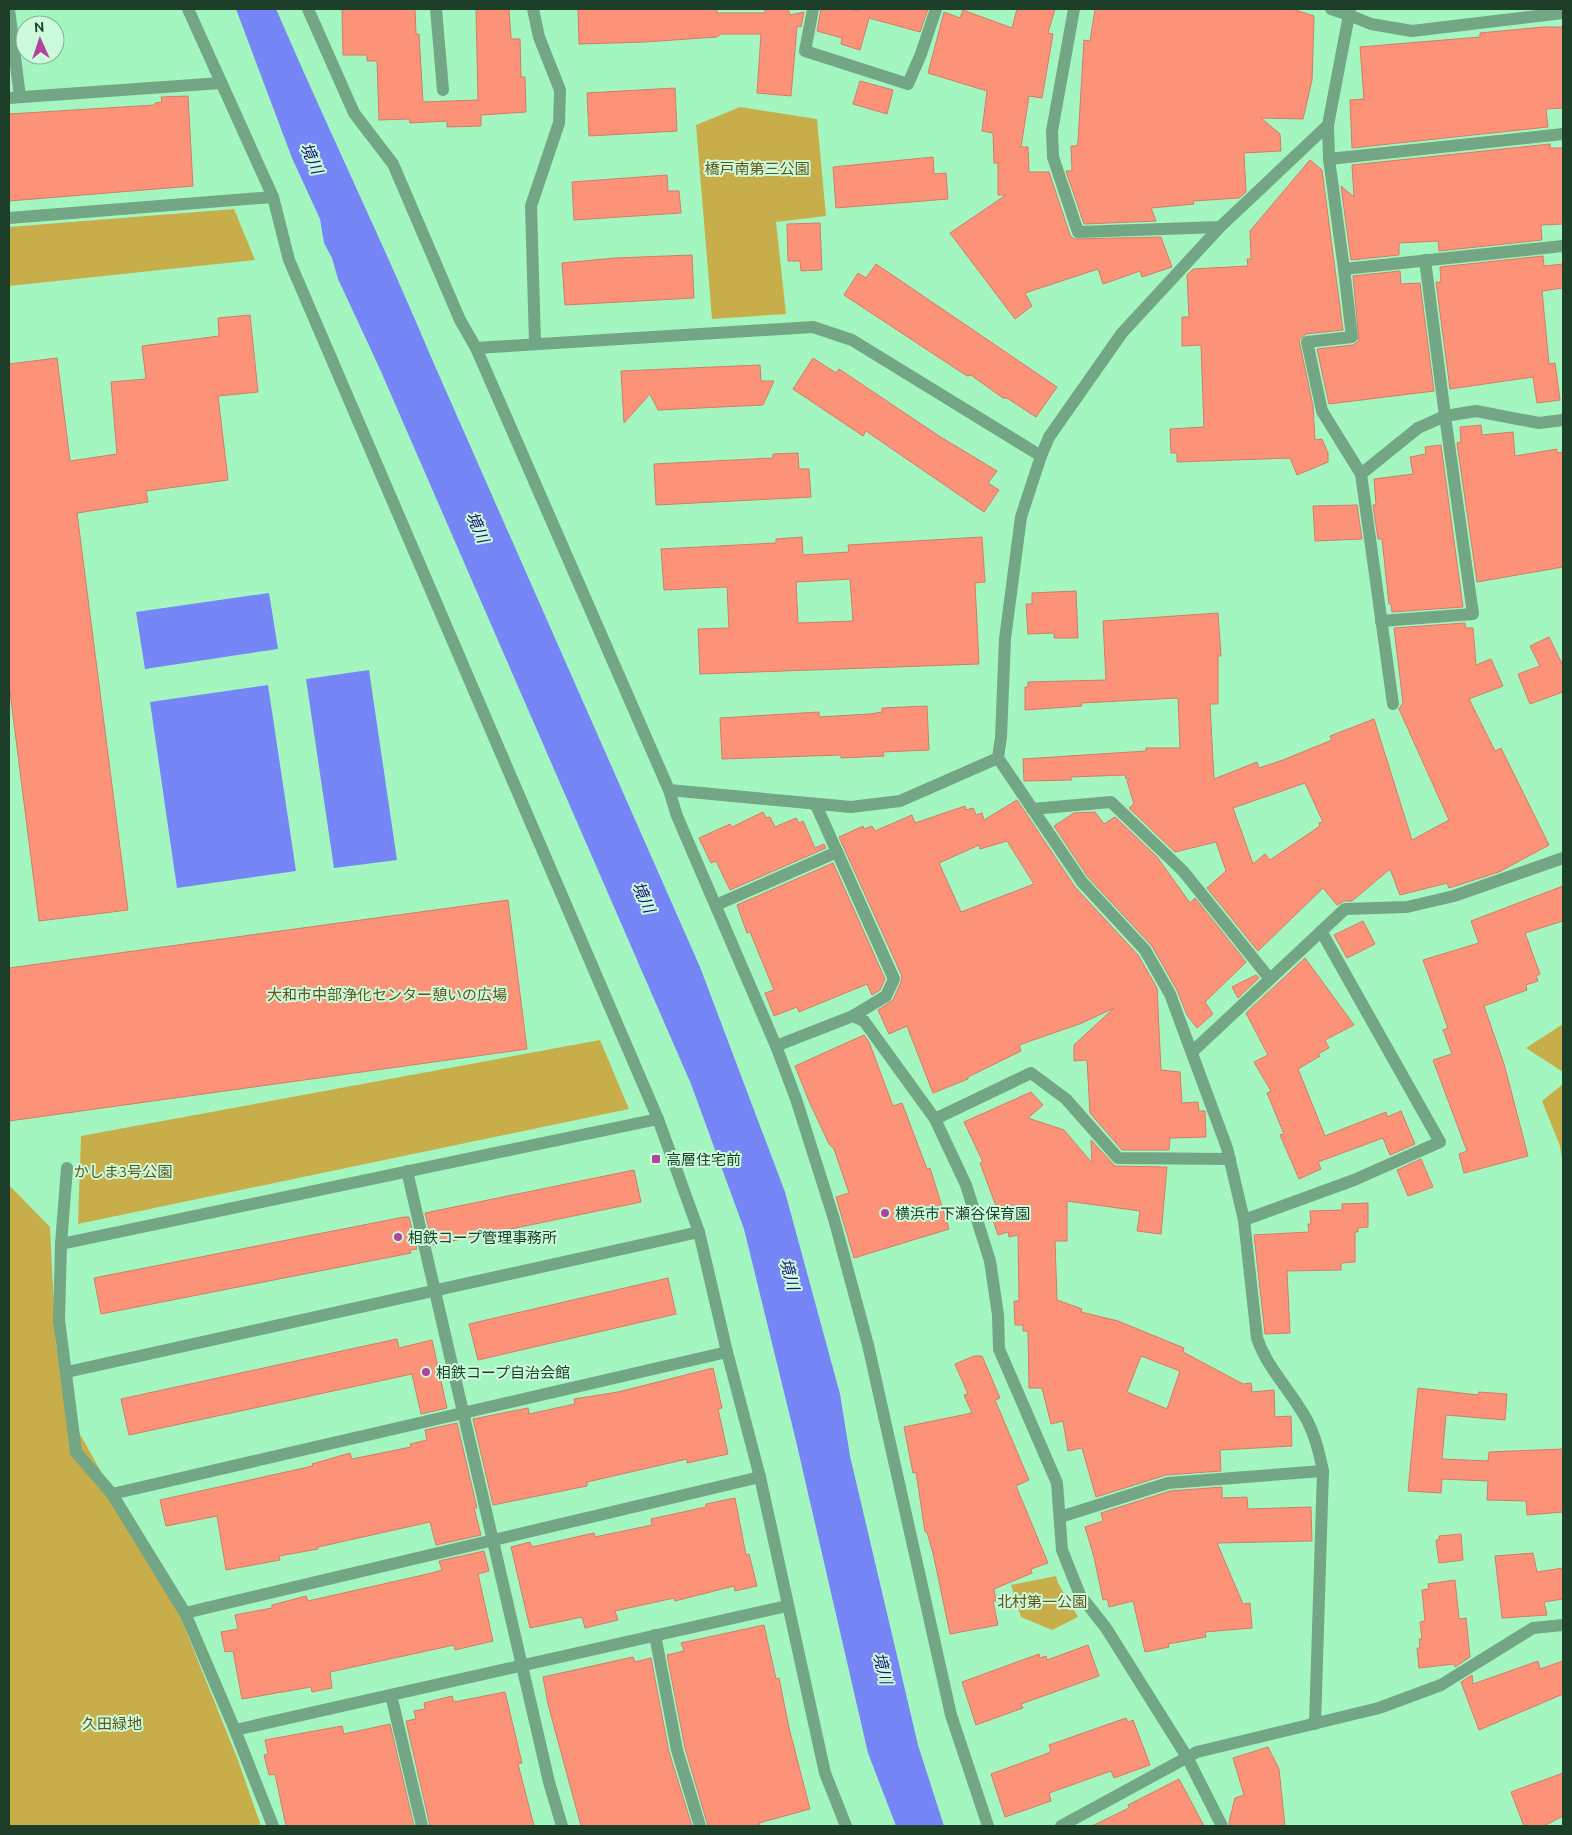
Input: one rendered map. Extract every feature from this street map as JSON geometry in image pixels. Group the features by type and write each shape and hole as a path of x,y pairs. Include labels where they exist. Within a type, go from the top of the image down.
{"street":[{"path":"9,9 14,97 221,83"},
{"path":"188,9 273,198 289,260 658,1119 699,1232 727,1352 760,1477 825,1773 846,1826"},
{"path":"308,9 354,113 393,164 456,312 476,348 669,790 677,816 776,1046 796,1099 834,1218 868,1345 951,1716 988,1826"},
{"path":"436,9 443,90"},
{"path":"533,9 539,37 560,90 559,124 531,206 535,343"},
{"path":"813,9 805,51 908,84 921,54 936,9"},
{"path":"1074,9 1052,131 1053,157 1078,232 1220,227"},
{"path":"1331,9 1350,12 1371,24 1412,31 1563,14"},
{"path":"1350,12 1328,124 1329,159 1352,337 1306,342 1322,411 1361,474 1392,704"},
{"path":"1315,1724 1323,1471 1316,1438 1300,1408 1264,1357 1257,1338 1244,1220 1230,1159 1170,994 1145,950 1082,882 998,758 1001,737 1005,639 1021,517 1049,437 1122,333 1220,227 1328,124"},
{"path":"1329,159 1563,134"},
{"path":"9,218 273,198"},
{"path":"1344,269 1563,246"},
{"path":"1381,621 1473,614 1425,260"},
{"path":"476,348 813,327 852,340 1041,456"},
{"path":"1361,474 1418,428 1445,416 1476,411 1539,422 1563,420"},
{"path":"669,790 851,807 900,801 998,758"},
{"path":"1032,809 1111,802 1183,871 1270,979"},
{"path":"776,1046 853,1016 886,996 894,979 816,805"},
{"path":"716,905 837,852"},
{"path":"1192,1052 1345,909 1407,908 1454,896 1563,858"},
{"path":"1244,1220 1354,1180 1440,1142 1321,931"},
{"path":"853,1016 864,1021 935,1119 966,1185 987,1251 998,1315 999,1349 1057,1483 1062,1550 1080,1595 1106,1628 1187,1757 1222,1826"},
{"path":"935,1119 1031,1073 1066,1100 1118,1158 1230,1159"},
{"path":"61,1244 658,1119"},
{"path":"67,1168 61,1244 59,1320 76,1452 112,1494 185,1613 235,1730 273,1826"},
{"path":"407,1171 522,1665 562,1826"},
{"path":"66,1372 699,1232"},
{"path":"112,1494 727,1352"},
{"path":"1060,1517 1168,1482 1323,1471"},
{"path":"185,1613 760,1477"},
{"path":"235,1730 787,1606"},
{"path":"1061,1826 1197,1752 1379,1708 1441,1685 1533,1628 1563,1625"},
{"path":"654,1635 677,1750 700,1826"},
{"path":"391,1695 422,1826"}],"green space":[{"name":"橋戸南第三公園","path":"740,107 817,119 826,216 776,222 786,314 712,319 696,125"},
{"path":"234,209 255,260 9,286 9,227"},
{"path":"1563,1024 1563,1072 1526,1048"},
{"name":"かしま3号公園","path":"600,1040 629,1109 78,1224 81,1136"},
{"path":"1563,1084 1563,1165 1560,1146 1542,1101"},
{"name":"久田緑地","path":"9,1185 50,1227 56,1346 77,1429 173,1599 238,1760 261,1826 9,1826"},
{"name":"北村第一公園","path":"1056,1576 1058,1583 1078,1617 1052,1630 1021,1617 1011,1585"}],"water":[{"name":"境川","path":"236,9 276,9 700,967 785,1192 840,1394 850,1456 918,1745 944,1826 896,1826 868,1753 796,1441 744,1229 691,1084 379,367 338,279 332,258 324,243 320,219 292,158"},
{"path":"269,593 278,649 145,669 136,612"},
{"path":"369,670 397,860 334,868 306,679"},
{"path":"268,685 296,871 177,888 150,702"}],"building":[{"path":"342,9 415,9 416,34 419,34 423,102 478,100 476,9 509,9 511,39 520,39 521,77 525,77 526,112 481,115 481,126 447,127 447,121 410,123 409,119 379,120 377,61 367,61 367,55 343,55"},
{"path":"578,9 717,9 717,13 765,13 765,9 788,9 790,15 804,12 801,27 797,26 791,96 757,93 761,34 721,34 717,37 579,44"},
{"path":"821,9 850,9 858,11 859,9 928,9 920,32 869,18 860,50 841,44 842,38 817,31"},
{"path":"1017,9 1055,9 1048,33 1053,34 1042,98 1029,96 1021,147 1028,147 1029,172 1049,172 1070,235 1074,239 1161,237 1172,267 1142,277 1140,271 1103,284 1098,269 1025,293 1032,306 1015,319 950,233 1006,195 998,195 998,163 994,163 993,133 982,131 987,91 928,73 944,12 960,18 963,10 1012,28"},
{"path":"1095,9 1292,9 1314,16 1312,80 1303,119 1261,118 1280,134 1281,151 1244,153 1246,192 1239,198 1193,201 1194,204 1151,208 1156,221 1084,224 1066,171 1072,171 1071,146 1077,146 1078,141 1084,40 1090,41"},
{"path":"1563,27 1563,108 1546,109 1548,127 1352,148 1350,100 1364,99 1360,47 1480,37 1480,33"},
{"path":"860,81 893,90 887,114 853,104"},
{"path":"675,88 677,131 589,136 587,93"},
{"path":"188,96 193,186 9,201 9,114 155,105 155,103 162,102 161,97"},
{"path":"1550,144 1550,148 1563,148 1563,224 1541,225 1542,240 1439,251 1438,241 1399,243 1399,255 1351,260 1341,186 1354,197 1352,165"},
{"path":"933,157 934,174 946,173 948,199 836,208 833,167"},
{"path":"1310,160 1322,170 1343,330 1306,334 1299,340 1313,406 1315,440 1322,439 1328,453 1328,462 1297,475 1290,458 1177,462 1177,453 1171,453 1170,429 1204,427 1201,345 1182,346 1182,317 1189,317 1187,275 1193,269 1248,266 1247,259 1251,259 1250,231"},
{"path":"667,175 668,191 679,191 681,213 574,220 572,182"},
{"path":"820,223 822,270 801,271 800,261 788,261 787,224"},
{"path":"692,255 694,298 565,305 562,263 615,258"},
{"path":"1543,256 1544,266 1563,264 1563,288 1542,291 1549,364 1555,363 1560,400 1537,403 1533,377 1450,389 1436,282 1441,282 1440,267"},
{"path":"876,264 1057,387 1036,417 1007,398 1003,398 971,375 967,376 844,295 858,273 866,278"},
{"path":"1400,271 1401,284 1420,283 1434,391 1329,404 1317,349 1353,345 1359,341 1353,276"},
{"path":"250,315 258,392 218,396 228,480 146,491 148,502 77,513 128,910 39,921 9,684 9,364 57,358 70,461 117,454 111,382 146,379 142,346 219,336 218,318"},
{"path":"813,358 836,373 839,369 939,436 997,471 988,483 999,490 984,512 866,431 863,436 793,389"},
{"path":"760,365 761,381 774,381 763,405 658,410 650,394 624,423 621,371"},
{"path":"1481,425 1482,435 1513,432 1515,456 1557,449 1557,453 1563,452 1563,567 1477,582 1457,443 1461,442 1460,427"},
{"path":"1441,445 1463,607 1392,612 1391,604 1389,604 1382,539 1378,539 1373,505 1376,505 1374,479 1413,474 1410,457 1426,454 1425,447"},
{"path":"798,453 799,469 809,469 811,497 656,505 654,464 773,458 773,454"},
{"path":"1357,505 1362,539 1315,541 1313,506"},
{"path":"802,537 803,555 849,552 848,545 982,537 985,582 975,583 979,664 700,674 698,629 729,628 727,587 664,590 661,549 776,543 776,539","holes":["850,579 853,621 798,623 796,582"]},
{"path":"1076,591 1078,638 1054,638 1054,633 1028,634 1026,604 1032,604 1032,593"},
{"path":"1218,613 1221,656 1218,656 1218,704 1210,704 1214,779 1257,762 1259,768 1283,760 1332,740 1330,736 1374,719 1412,840 1449,820 1399,709 1403,703 1394,628 1465,623 1465,628 1473,628 1476,665 1491,659 1503,686 1469,699 1495,751 1501,748 1549,845 1499,872 1449,888 1447,883 1400,895 1390,869 1352,901 1344,901 1337,905 1323,888 1258,951 1207,888 1226,871 1216,842 1175,852 1129,808 1134,804 1127,781 1130,779 1126,779 1125,775 1070,777 1072,780 1024,781 1023,759 1146,751 1146,748 1180,748 1178,698 1081,703 1082,706 1025,710 1025,687 1028,687 1028,682 1106,680 1103,621","holes":["1305,783 1323,822 1319,823 1320,826 1270,860 1265,854 1253,864 1233,808"]},
{"path":"1549,637 1563,666 1563,692 1530,704 1518,674 1540,666 1530,646"},
{"path":"927,706 929,750 883,752 884,756 841,758 841,755 722,759 720,718 819,712 819,717 870,714 882,712 882,708"},
{"path":"1017,800 1075,887 1138,955 1157,988 1161,1070 1180,1072 1182,1103 1198,1102 1199,1111 1205,1111 1206,1137 1170,1138 1169,1150 1122,1150 1090,1113 1087,1060 1074,1061 1074,1045 1114,1008 1082,1023 1019,1045 1021,1051 968,1077 968,1079 933,1093 907,1026 889,1034 878,1010 893,1000 902,976 839,837 863,826 864,829 872,826 875,831 912,815 915,823 965,806 966,810 973,808 976,815 982,813 984,820","holes":["1007,841 1034,884 961,912 939,863 979,845 980,849"]},
{"path":"763,812 766,818 770,817 775,827 796,818 799,823 803,821 815,848 824,844 826,848 730,890 716,861 711,863 699,838 730,824 732,827"},
{"path":"1095,812 1104,824 1115,817 1157,857 1190,903 1195,898 1246,962 1205,1002 1213,1014 1197,1028 1187,1015 1177,990 1152,946 1088,877 1054,826 1074,813"},
{"path":"833,863 885,979 880,990 872,995 867,984 799,1012 797,1007 774,1016 765,993 774,990 750,932 747,933 737,905"},
{"path":"1563,886 1563,921 1525,933 1540,974 1536,976 1538,981 1526,985 1527,990 1484,1006 1504,1064 1528,1156 1464,1173 1459,1154 1467,1151 1433,1060 1452,1054 1443,1030 1448,1028 1423,960 1479,943 1471,921"},
{"path":"508,900 527,1049 9,1121 9,968"},
{"path":"1363,921 1375,944 1347,958 1334,935"},
{"path":"1305,958 1354,1025 1325,1040 1329,1048 1318,1054 1320,1056 1298,1069 1325,1136 1386,1112 1387,1117 1401,1111 1415,1144 1390,1155 1383,1138 1318,1162 1321,1169 1299,1179 1280,1135 1284,1134 1267,1093 1271,1091 1254,1062 1268,1055 1246,1013"},
{"path":"1256,975 1259,978 1238,998 1232,987"},
{"path":"864,1035 869,1042 893,1106 902,1103 927,1169 930,1168 949,1229 854,1258 836,1197 849,1193 834,1149 829,1144 795,1066"},
{"path":"1031,1092 1043,1105 1028,1118 1064,1130 1092,1163 1091,1140 1115,1166 1167,1167 1161,1234 1137,1231 1140,1211 1067,1201 1067,1241 1055,1241 1057,1300 1082,1309 1081,1312 1118,1321 1184,1348 1183,1352 1243,1384 1251,1383 1252,1392 1274,1390 1275,1417 1291,1416 1292,1446 1220,1450 1221,1471 1166,1475 1096,1497 1082,1448 1068,1451 1063,1421 1051,1424 1042,1388 1029,1388 1028,1331 1023,1331 1023,1325 1015,1325 1014,1301 1019,1301 1018,1235 1009,1237 1008,1232 998,1235 989,1208 996,1206 980,1163 983,1162 964,1122","holes":["1141,1356 1180,1371 1167,1409 1127,1392"]},
{"path":"1421,1159 1433,1187 1408,1196 1397,1170"},
{"path":"634,1170 641,1202 433,1245 425,1213"},
{"path":"1368,1203 1368,1227 1358,1228 1358,1232 1355,1232 1355,1262 1341,1263 1341,1270 1287,1271 1290,1333 1265,1334 1254,1235 1309,1232 1308,1224 1311,1224 1310,1211 1342,1210 1342,1204"},
{"path":"409,1217 417,1249 410,1250 411,1253 101,1314 94,1278"},
{"path":"668,1278 676,1314 478,1360 469,1324"},
{"path":"397,1339 399,1348 432,1340 447,1408 421,1414 412,1374 129,1435 121,1399"},
{"path":"974,1356 982,1356 1000,1398 995,1400 1029,1480 1016,1486 1048,1563 1031,1569 1032,1573 994,1589 996,1601 993,1601 998,1625 950,1634 933,1553 927,1532 925,1532 916,1472 913,1473 904,1427 972,1413 964,1395 968,1394 955,1364"},
{"path":"713,1368 722,1408 718,1409 728,1454 687,1463 687,1459 587,1482 587,1486 493,1505 473,1419 528,1408 529,1414 575,1404 574,1399 618,1392"},
{"path":"1418,1388 1478,1395 1479,1392 1507,1394 1505,1420 1446,1415 1442,1459 1488,1461 1489,1452 1563,1449 1563,1512 1527,1515 1526,1501 1487,1500 1488,1481 1442,1479 1441,1493 1408,1491"},
{"path":"457,1423 477,1508 474,1508 481,1535 436,1545 430,1522 318,1547 318,1549 279,1556 280,1560 226,1570 217,1516 166,1526 160,1500 313,1466 312,1464 350,1453 352,1459 411,1447 410,1444 427,1440 425,1430"},
{"path":"1222,1487 1222,1498 1247,1497 1248,1509 1311,1507 1312,1541 1217,1543 1243,1604 1250,1603 1252,1628 1205,1632 1206,1637 1168,1644 1169,1647 1145,1652 1133,1601 1109,1607 1107,1599 1103,1600 1094,1557 1085,1527 1103,1521 1101,1513 1170,1491"},
{"path":"735,1498 746,1555 749,1554 757,1586 735,1591 734,1586 675,1601 674,1598 615,1611 618,1620 585,1628 582,1617 530,1628 511,1547 530,1542 532,1547 594,1533 595,1537 652,1525 651,1519 706,1507 706,1504"},
{"path":"1461,1534 1463,1560 1439,1563 1436,1540 1439,1540 1439,1536"},
{"path":"484,1551 489,1571 478,1574 493,1641 455,1650 454,1645 330,1672 332,1688 312,1692 311,1687 242,1699 233,1651 225,1652 221,1632 238,1629 235,1615 272,1608 272,1605 306,1596 308,1601 432,1573 442,1570 439,1561"},
{"path":"1533,1553 1537,1572 1563,1568 1563,1599 1544,1602 1547,1615 1502,1618 1495,1556"},
{"path":"1455,1580 1459,1619 1466,1618 1470,1657 1455,1667 1454,1664 1419,1668 1417,1648 1420,1648 1419,1639 1422,1639 1420,1622 1425,1621 1422,1590 1429,1589 1428,1584"},
{"path":"764,1625 776,1679 779,1678 789,1728 810,1809 759,1823 760,1826 708,1826 685,1748 667,1655 684,1651 681,1643"},
{"path":"1088,1645 1099,1676 1021,1704 1023,1708 976,1725 962,1682 1039,1654 1040,1658 1046,1656 1047,1660"},
{"path":"633,1657 635,1662 651,1658 669,1752 692,1826 581,1826 548,1704 543,1677"},
{"path":"1538,1661 1540,1669 1563,1661 1563,1694 1479,1730 1461,1682 1472,1675 1473,1684"},
{"path":"505,1692 522,1763 518,1764 534,1826 430,1826 406,1721 416,1719 414,1711 425,1709 424,1703 452,1696 454,1702"},
{"path":"1126,1718 1128,1722 1133,1720 1150,1765 1114,1778 1111,1771 1049,1793 1051,1801 1005,1817 991,1774 1046,1754 1051,1751 1049,1745"},
{"path":"390,1724 414,1826 286,1826 275,1774 269,1775 264,1755 268,1754 265,1740 342,1726 344,1734"},
{"path":"1268,1747 1279,1769 1285,1826 1230,1826 1229,1822 1235,1798 1244,1795 1233,1758"},
{"path":"1563,1773 1563,1816 1544,1826 1524,1826 1511,1792"},
{"path":"1179,1779 1204,1826 1092,1826 1129,1808 1128,1805"}],"place":[{"name":"高層住宅前","path":"656,1159"},
{"name":"横浜市下瀬谷保育園","path":"885,1213"},
{"name":"相鉄コープ管理事務所","path":"398,1237"},
{"name":"相鉄コープ自治会館","path":"426,1372"}],"park label":[{"name":"大和市中部浄化センター憩いの広場","path":"387,994"}]}
